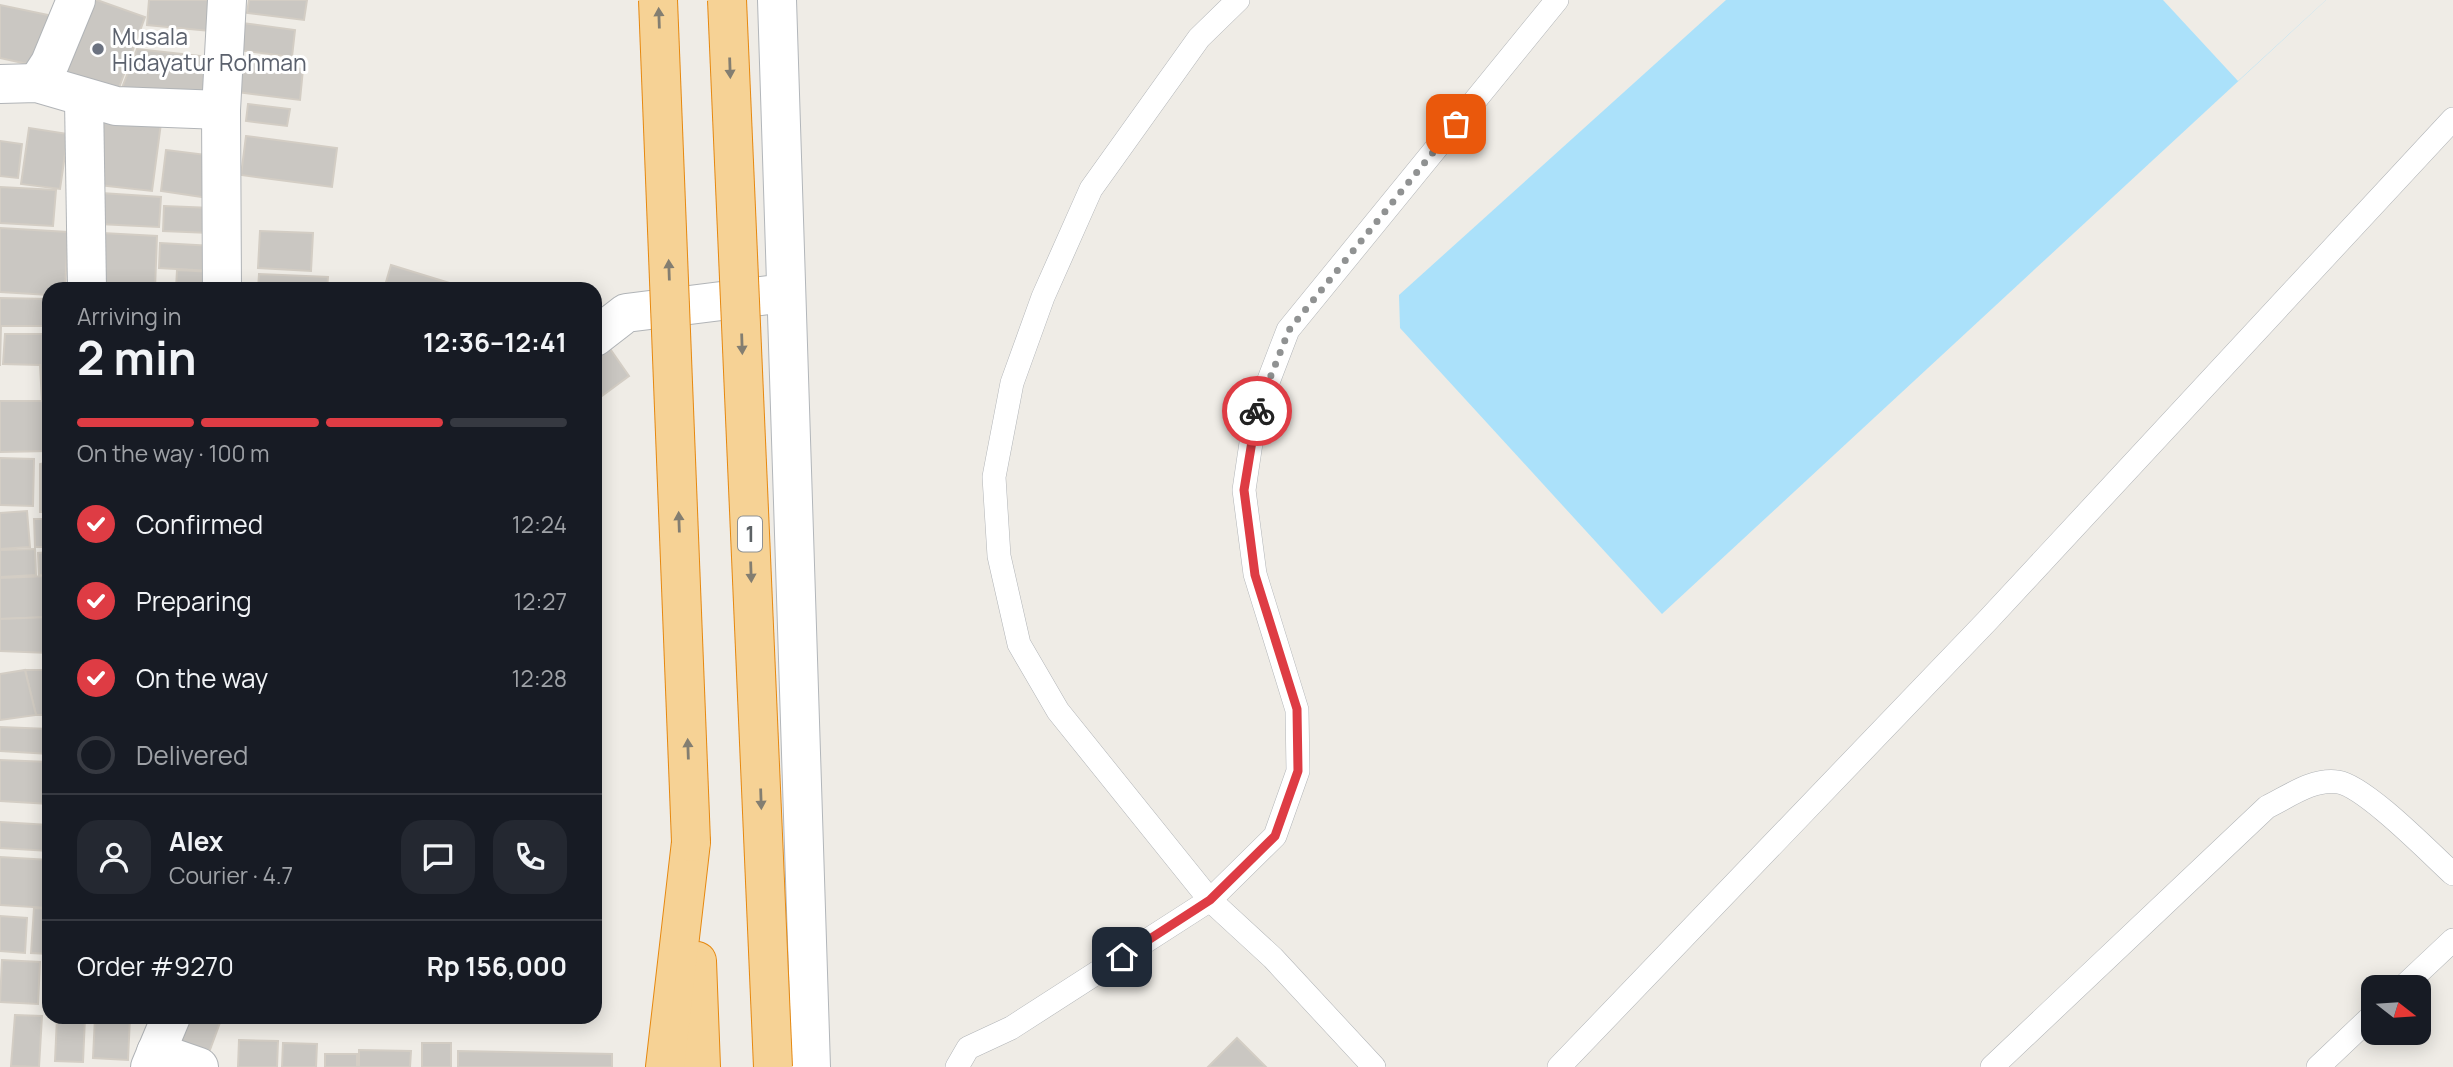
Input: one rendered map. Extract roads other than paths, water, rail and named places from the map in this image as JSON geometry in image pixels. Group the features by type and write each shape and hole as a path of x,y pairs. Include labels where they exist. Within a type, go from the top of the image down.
{"highway":[{"path":"658,0 701,1067"},
{"name":"1","path":"727,0 773,1067"},
{"path":"665,1067 691,842"}],"street":[{"path":"37,83 50,63 76,0"},
{"path":"222,282 221,110 227,0"},
{"path":"777,0 811,1067"},
{"path":"0,84 37,83 84,99 116,106 221,110"},
{"path":"84,99 87,282"},
{"path":"602,332 626,313 785,293"},
{"path":"168,1024 153,1059 199,1067"}],"lane":[{"path":"1238,0 1199,38 1091,190 1044,297 1012,383 995,477 999,556 1019,644 1058,712 1210,900 1273,958 1374,1067"},
{"path":"957,1067 968,1048 1011,1028 1210,900 1275,836 1298,771 1297,709 1255,575 1244,490 1260,403 1289,330 1557,0"},
{"path":"1559,1067 1996,611 2453,119"},
{"path":"1992,1067 2266,807 2308,786 2338,782 2366,796 2453,874"},
{"path":"2416,975 2453,940"},
{"path":"2318,1067 2361,1026"}],"water":[{"path":"1726,0 2326,0 1662,614 1400,328 1399,295"}],"place":[{"name":"Musala Hidayatur Rohman","path":"98,49"}]}
